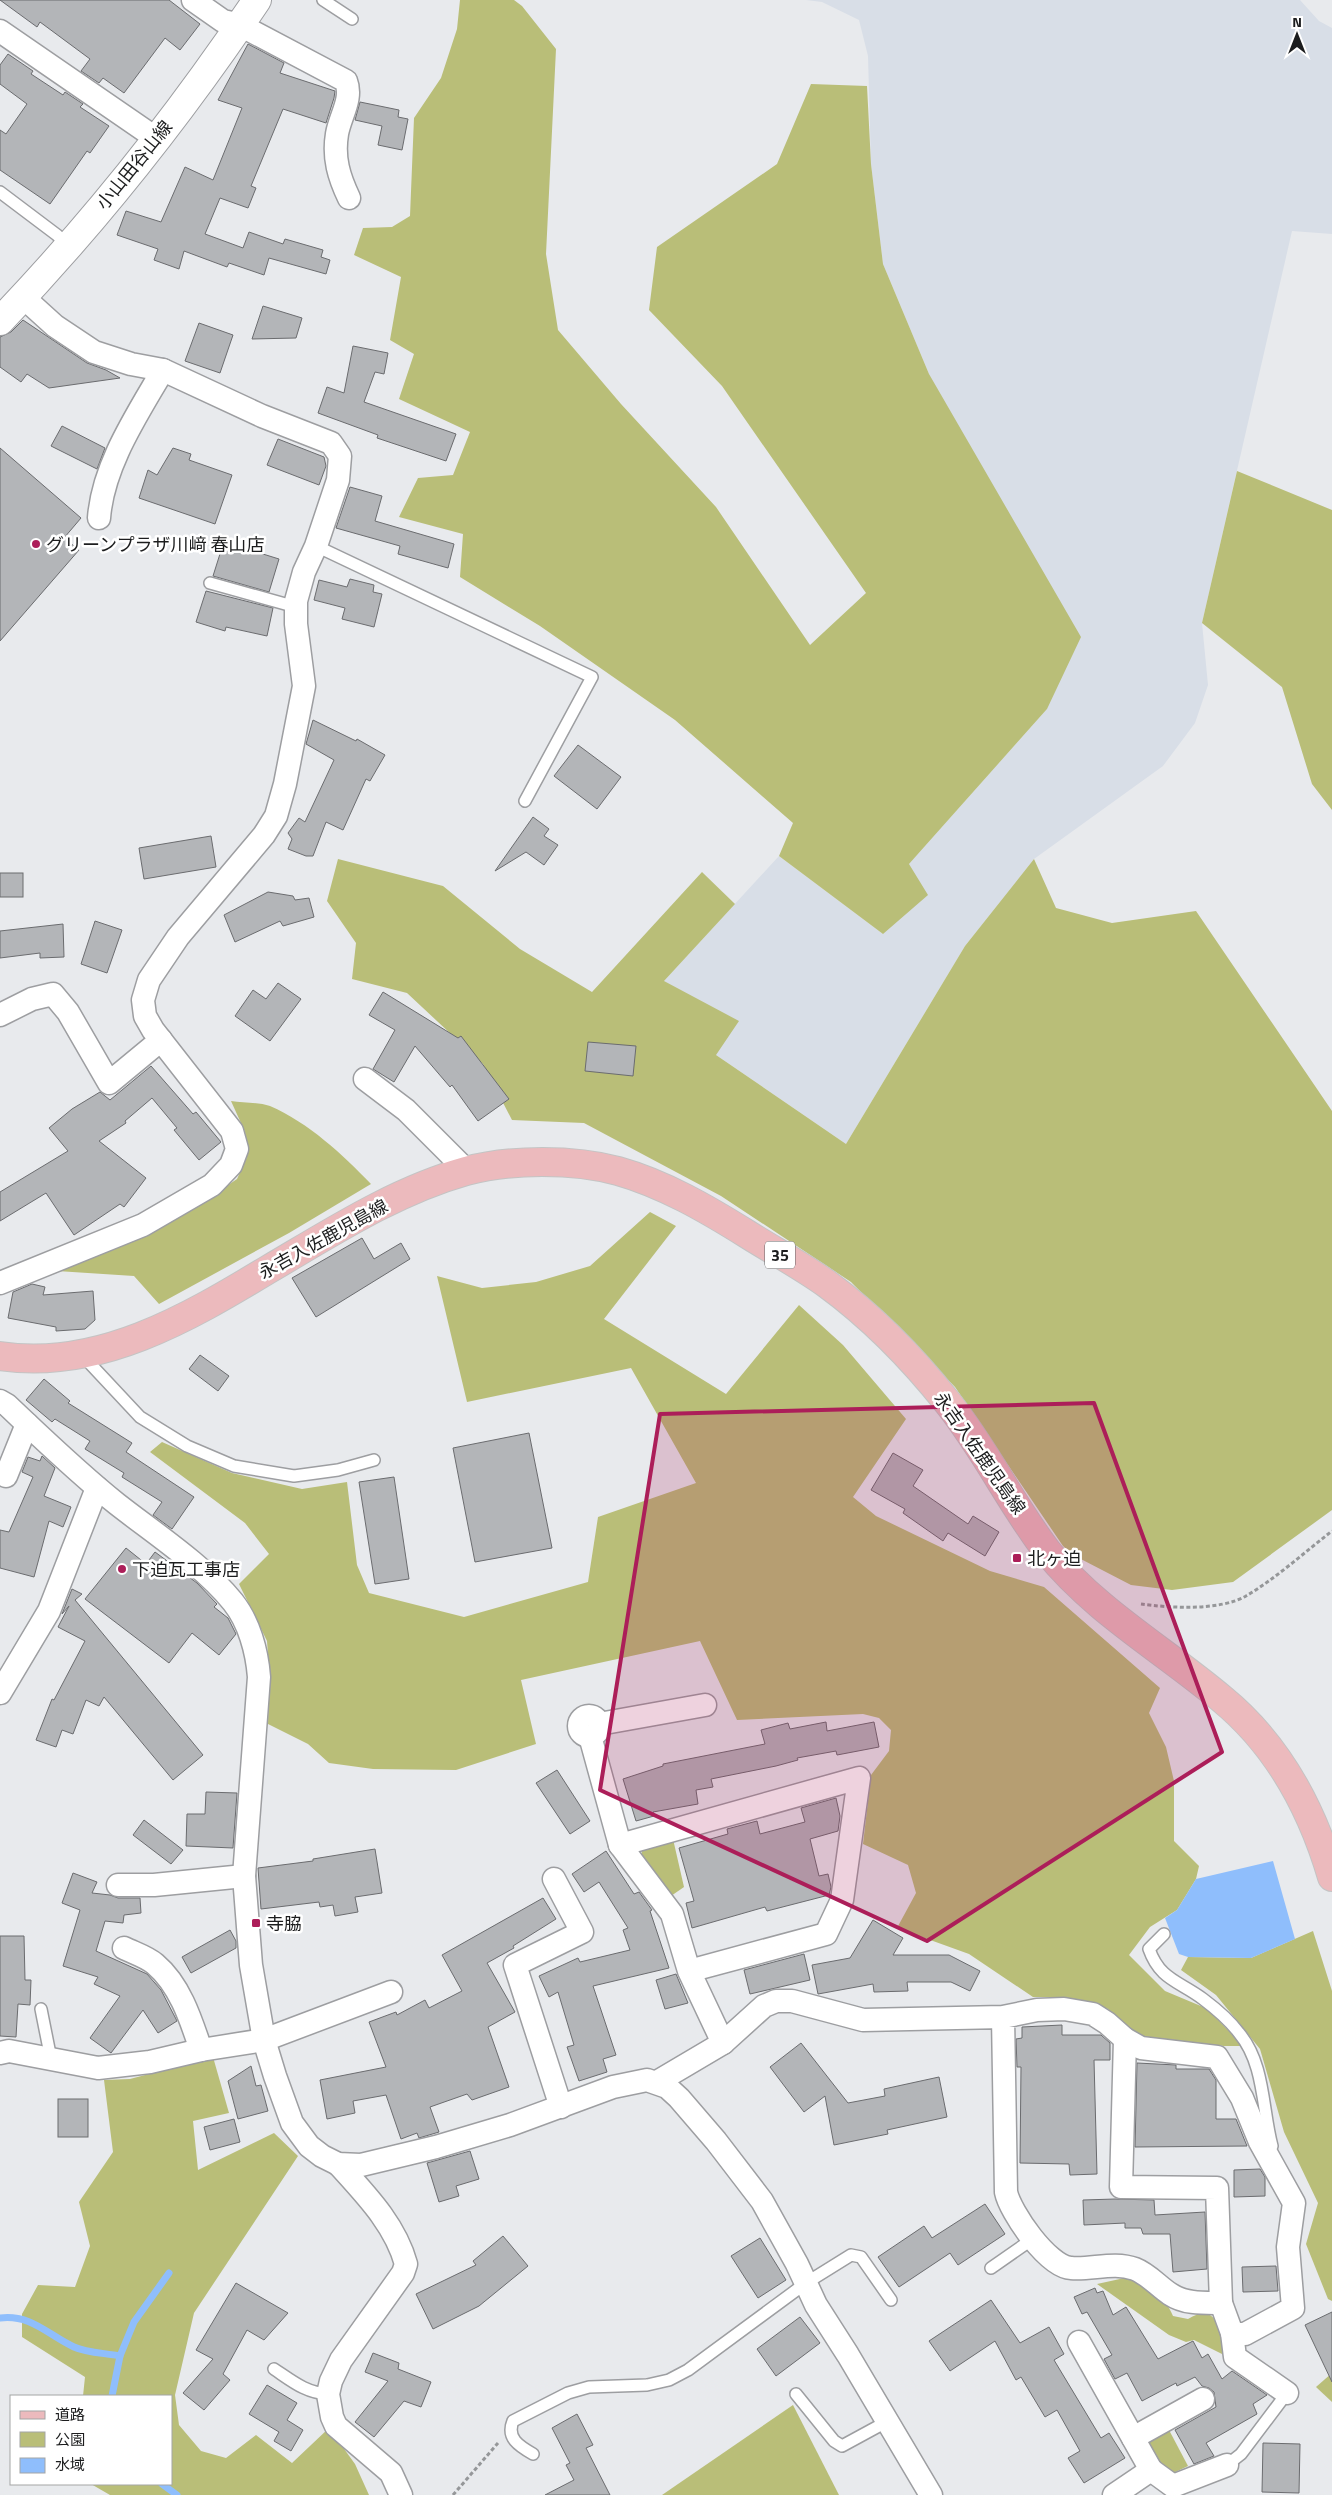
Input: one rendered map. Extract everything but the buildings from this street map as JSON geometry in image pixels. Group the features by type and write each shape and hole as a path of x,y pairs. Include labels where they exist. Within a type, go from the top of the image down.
{"main road":[{"name":"小山田谷山線","path":"0,321 68,246 157,139 257,0"},
{"name":"永吉入佐鹿児島線","path":"0,1356 20,1359 50,1359 115,1346 196,1313 360,1214 467,1171 518,1162 563,1163 615,1170 650,1183 707,1209 825,1282 874,1322 949,1404 1049,1552 1106,1610 1225,1700 1260,1735 1289,1774 1306,1807 1332,1877"}],"street":[{"path":"193,0 223,21 240,25 346,81 349,90 337,133 335,155 338,175 349,198"},
{"path":"0,31 157,139"},
{"path":"0,1283 143,1225 212,1185 231,1165 236,1149 232,1130 161,1040 145,1016 143,1000 149,980 178,937 246,858 276,816 286,784 304,686 296,607 304,572 316,546 338,480 340,456 331,443 262,416 163,370 131,364 94,352 55,326 23,297"},
{"path":"100,518 101,499 109,474 132,424 163,370"},
{"path":"0,1015 32,1000 53,994 68,1012 109,1083 161,1040"},
{"path":"365,1079 406,1110 467,1171"},
{"path":"0,1402 7,1405 97,1488 215,1581 235,1603 254,1645 258,1662 259,1696 250,1772 244,1876 250,1965 264,2040 292,2123 309,2146 322,2156 338,2164 376,2207 398,2240 406,2264 403,2273 342,2360 331,2381 328,2394 330,2411 336,2426 391,2473 401,2495"},
{"path":"6,1476 27,1424"},
{"path":"0,1693 49,1611 97,1488"},
{"path":"705,1705 595,1730 620,1845 672,1914 689,1971 723,2044"},
{"path":"620,1845 859,1778 842,1900 826,1934 689,1971"},
{"path":"118,1885 154,1885 244,1876"},
{"path":"554,1878 582,1932 515,1965 561,2107"},
{"path":"124,1948 156,1964 169,1980 188,2010 201,2050"},
{"path":"0,2053 9,2051 98,2068 150,2062 201,2050 264,2040 391,1992"},
{"path":"657,2082 723,2044 764,2006 776,2001 792,2001 863,2020 1003,2017 1038,2010 1064,2009 1093,2014 1107,2023 1125,2039 1141,2048 1217,2057 1242,2098 1260,2142 1294,2203 1288,2247 1293,2308 1245,2334 1232,2333"},
{"path":"1003,2017 1006,2192 1008,2205 1046,2255 1069,2268 1122,2266 1136,2270 1170,2294 1186,2302 1221,2304"},
{"path":"1125,2039 1121,2187 1217,2188 1221,2304 1232,2333 1235,2357 1287,2393"},
{"path":"338,2164 361,2165 436,2148 510,2125 613,2087 647,2080 657,2082 679,2098 762,2201 816,2305 888,2421 931,2495"},
{"path":"1079,2342 1151,2470 1173,2486 1185,2489 1227,2465"},
{"path":"1133,2438 1203,2399"},
{"path":"1114,2495 1151,2470"}],"lane":[{"path":"323,0 352,18"},
{"path":"0,192 57,235 68,246"},
{"path":"316,546 592,677 525,802"},
{"path":"210,584 296,607"},
{"path":"81,1354 140,1417 187,1446 234,1466 294,1476 338,1470 374,1460"},
{"path":"1164,1934 1149,1949 1154,1964 1169,1980 1203,1999 1239,2033 1253,2054 1262,2093 1266,2123 1279,2174"},
{"path":"41,2008 51,2059"},
{"path":"991,2268 1034,2238"},
{"path":"533,2454 513,2440 510,2429 514,2421 568,2393 589,2387 647,2385 669,2380 688,2370 806,2283 851,2255 861,2257 890,2300"},
{"path":"274,2369 303,2389 328,2394"},
{"path":"1227,2465 1241,2454 1287,2393"},
{"path":"796,2394 834,2441 842,2446 888,2421"}],"path":[{"path":"1132,1603 1157,1606 1221,1605 1246,1597 1332,1531"},
{"path":"453,2495 510,2429"}],"highlighted area":[{"path":"1094,1403 1222,1752 927,1941 600,1790 660,1414"}],"shaded area":[{"path":"806,0 1300,0 1319,21 1332,28 1332,234 1292,231 1202,623 1208,685 1195,723 1163,766 1034,859 965,946 846,1144 716,1055 664,981 779,856 883,934 908,865 1047,709 929,374 883,264 871,164 868,56 859,20 822,2"}],"green space":[{"path":"460,0 514,0 522,6 556,49 546,254 558,330 621,404 716,507 810,645 866,593 722,386 649,310 657,247 777,164 811,84 867,86 871,164 883,264 929,374 1081,637 1047,709 909,864 928,895 883,934 779,856 793,823 675,720 540,626 460,577 463,534 399,517 418,478 453,475 470,432 399,399 414,354 390,340 401,277 354,255 363,228 392,227 410,216 414,118 441,78 457,29"},
{"path":"1237,471 1332,510 1332,810 1312,784 1282,687 1202,623"},
{"path":"338,859 443,886 520,949 592,992 702,872 735,904 664,981 739,1021 716,1055 846,1144 965,946 1034,859 1056,908 1112,923 1196,911 1332,1111 1332,1510 1233,1582 1172,1590 1131,1585 1075,1556 1063,1546 955,1387 851,1282 721,1196 584,1123 512,1120 483,1064 407,993 352,979 356,943 327,901"},
{"path":"231,1101 270,1106 298,1121 337,1151 371,1184 289,1233 159,1304 134,1276 57,1271 209,1198 237,1179 247,1157 245,1132"},
{"path":"650,1212 676,1226 604,1319 726,1394 799,1305 843,1345 906,1419 853,1497 876,1516 990,1571 1044,1587 1160,1688 1149,1713 1166,1747 1174,1781 1174,1841 1199,1866 1196,1879 1177,1910 1150,1927 1129,1955 1165,1991 1208,2009 1243,2046 1224,2046 1143,2038 1129,2029 1108,2009 1064,1997 1033,1997 969,1954 897,1928 916,1893 908,1865 863,1844 871,1775 889,1751 891,1730 879,1718 863,1714 737,1720 700,1641 521,1680 536,1744 456,1770 373,1769 329,1763 308,1744 268,1724 269,1669 267,1641 239,1584 269,1554 245,1523 150,1452 162,1442 232,1473 302,1489 347,1482 357,1565 369,1593 464,1617 588,1582 598,1517 696,1483 631,1368 467,1402 437,1276 482,1288 536,1282 590,1266"},
{"path":"673,1839 684,1887 671,1896 640,1861 643,1847"},
{"path":"1313,1931 1332,1991 1332,2301 1328,2299 1306,2244 1318,2203 1284,2132 1260,2049 1216,1995 1181,1970 1188,1957 1251,1958"},
{"path":"213,2057 229,2113 193,2121 198,2170 274,2133 298,2156 194,2313 175,2395 179,2425 201,2451 226,2458 256,2435 292,2463 329,2428 355,2464 369,2495 110,2495 93,2485 172,2485 172,2395 83,2395 85,2377 22,2337 22,2314 38,2285 75,2287 90,2246 79,2202 113,2152 104,2080 130,2079"},
{"path":"1129,2277 1149,2287 1161,2297 1173,2316 1188,2319 1198,2314 1206,2314 1212,2317 1219,2329 1224,2355 1194,2340 1186,2342 1169,2335 1097,2284"},
{"path":"1332,2373 1332,2402 1316,2387"},
{"path":"793,2405 839,2495 662,2495"},
{"path":"1169,2430 1188,2466 1169,2475 1162,2469 1148,2440"}],"water":[{"path":"1273,1861 1295,1939 1251,1958 1188,1957 1179,1954 1165,1918 1177,1910 1196,1879"}],"waterway":[{"path":"112,2395 120,2356 134,2322 169,2273"},
{"path":"0,2318 21,2319 30,2322 79,2349 120,2356"},
{"path":"163,2485 177,2495"}],"place":[{"name":"グリーンプラザ川﨑 春山店","path":"36,544"},
{"name":"北ヶ迫","path":"1017,1558"},
{"name":"下迫瓦工事店","path":"122,1569"},
{"name":"寺脇","path":"256,1923"}]}
